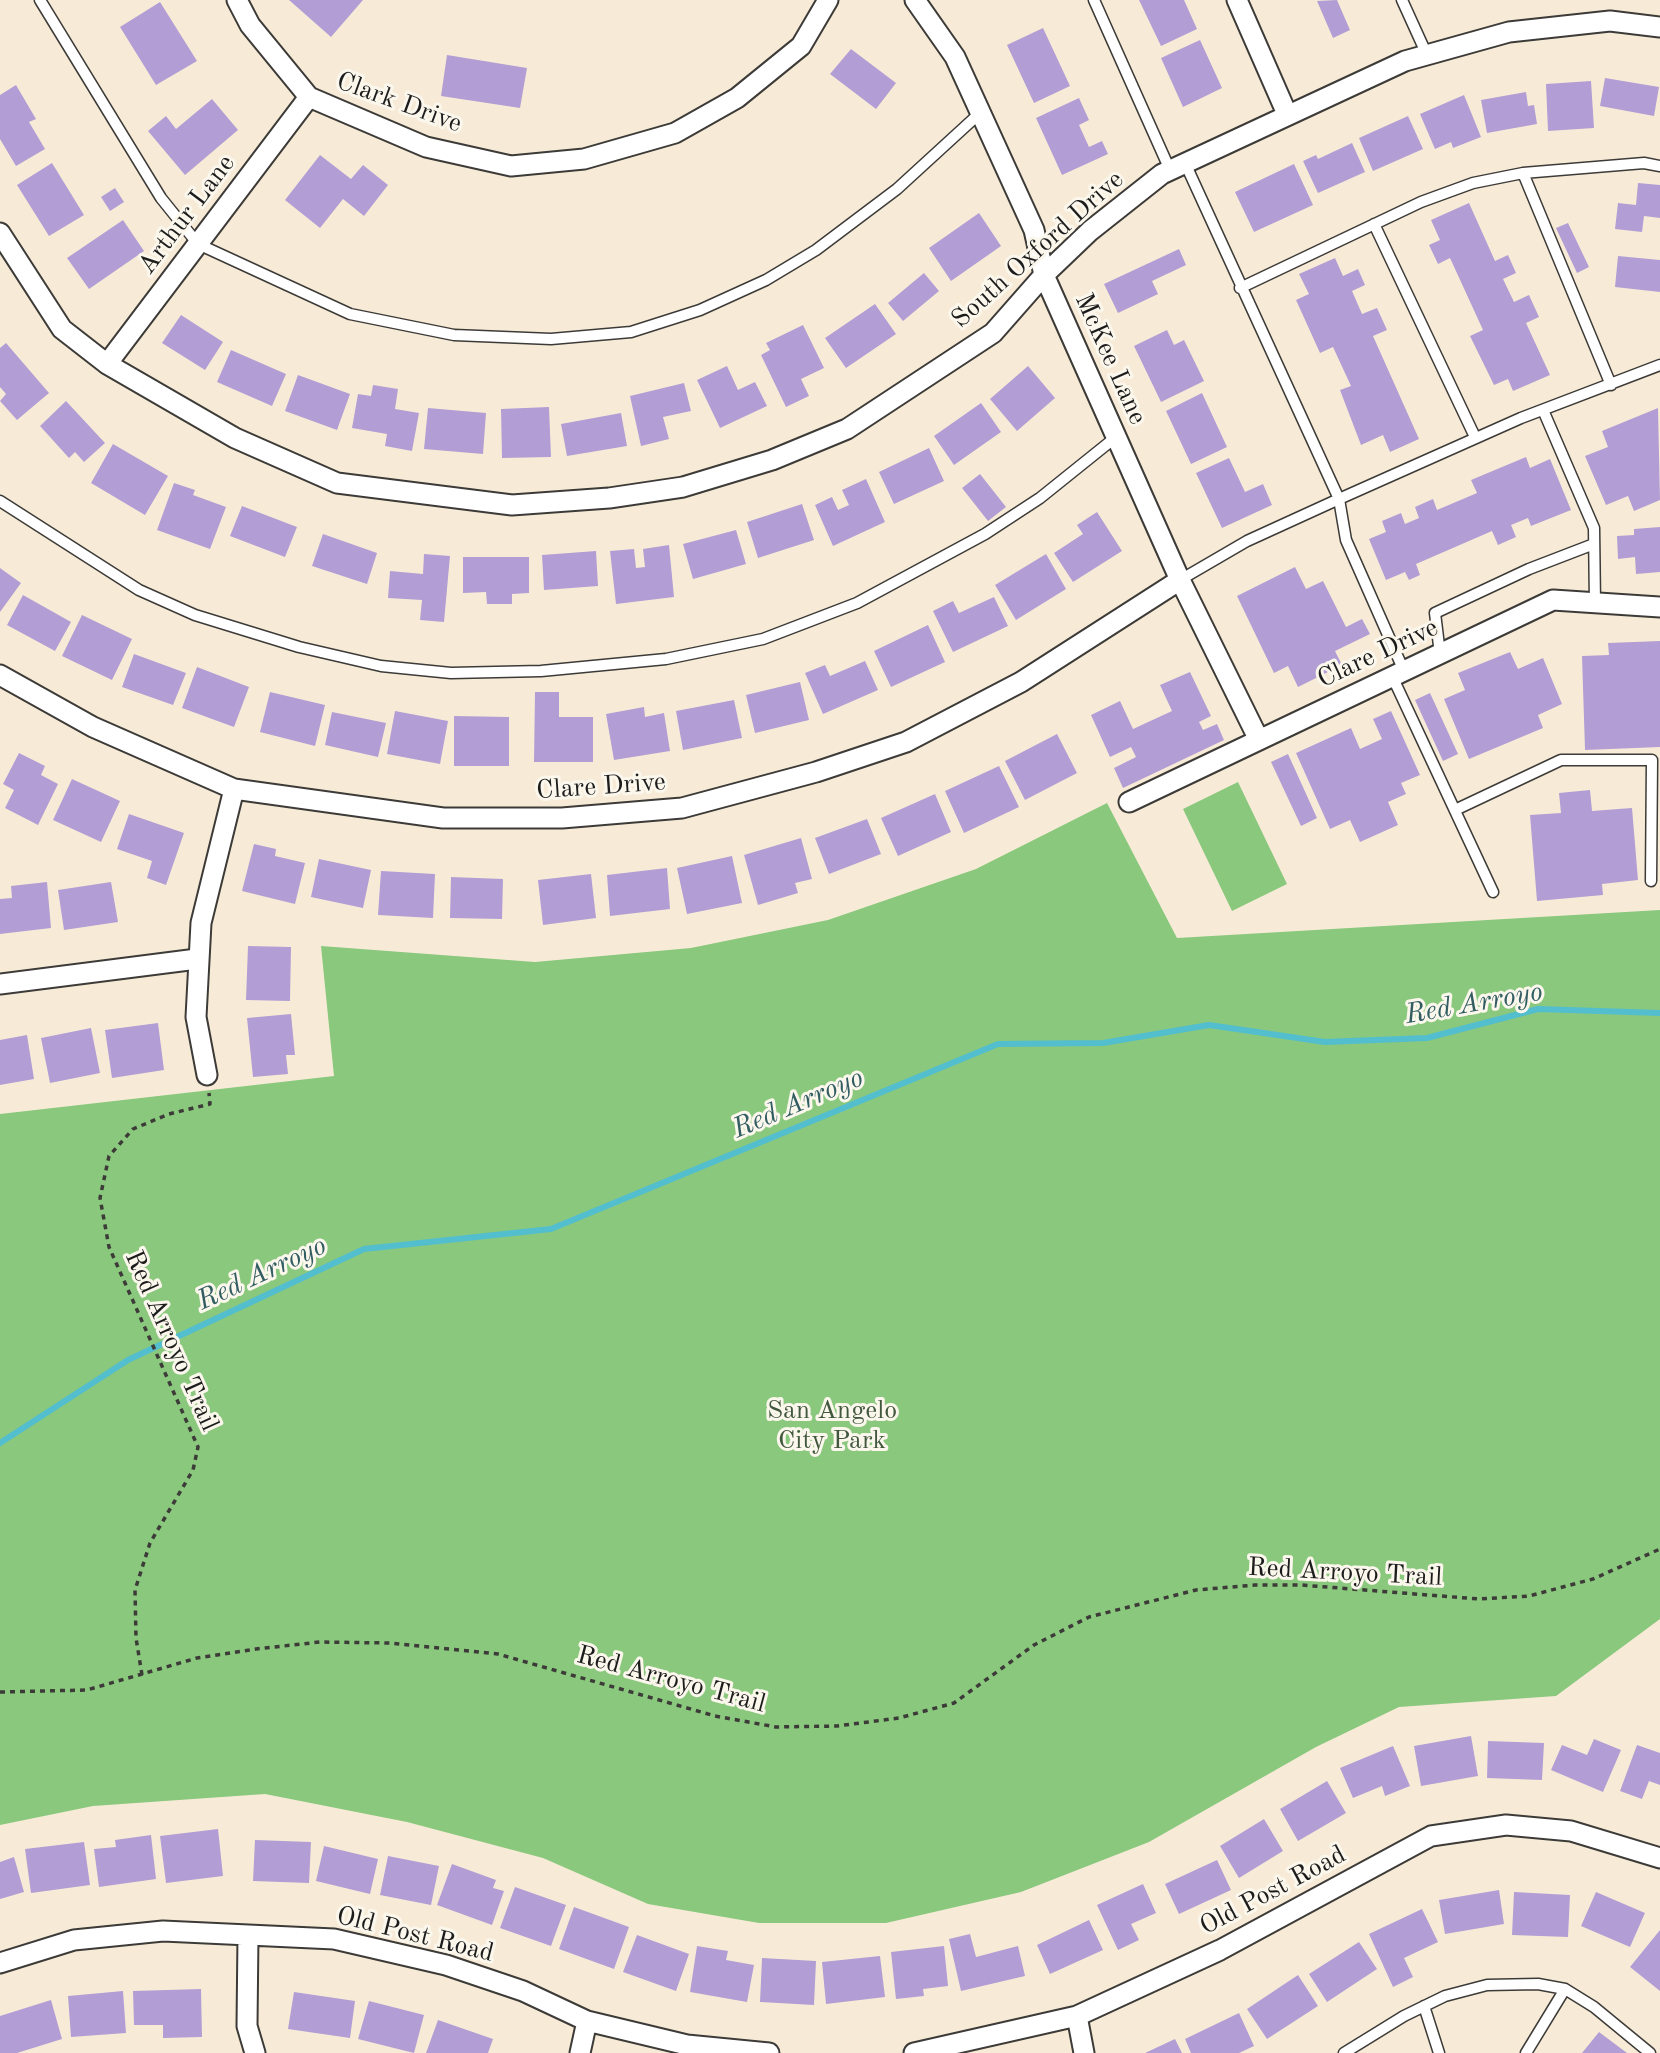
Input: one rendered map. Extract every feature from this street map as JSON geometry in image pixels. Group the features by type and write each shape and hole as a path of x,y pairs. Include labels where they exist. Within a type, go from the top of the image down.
{"street":[{"name":"Clark Drive","path":"237,0 250,25 309,97 369,125 438,150 511,166 584,159 675,133 737,98 801,46 828,0"},
{"name":"McKee Lane","path":"915,0 955,57 1034,230 1044,275 1116,437 1180,580 1259,740"},
{"path":"1237,0 1287,114"},
{"name":"South Oxford Drive","path":"0,233 62,329 107,364 235,438 337,483 512,505 609,498 683,487 772,460 847,429 993,333 1044,275 1090,231 1178,166 1405,61 1509,32 1610,21 1660,27"},
{"name":"Arthur Lane","path":"107,364 309,97"},
{"name":"Clare Drive","path":"0,675 93,727 234,789 443,818 562,818 682,808 816,772 906,742 1021,682 1180,580"},
{"name":"Clare Drive","path":"1129,802 1553,600 1660,607"},
{"path":"207,1075 196,1017 197,959 210,878 234,789"},
{"path":"0,985 197,959"},
{"name":"Old Post Road","path":"914,2053 1077,2016 1220,1950 1431,1836 1506,1825 1571,1831 1660,1858"},
{"name":"Old Post Road","path":"0,1963 75,1940 163,1931 334,1939 446,1965 523,1991 587,2021 687,2045 769,2053"},
{"path":"248,1935 247,2026 255,2053"},
{"path":"1077,2016 1084,2053"},
{"path":"580,2053 587,2021"}],"lane":[{"path":"40,0 161,198 198,244 349,314 454,335 490,339 551,339 631,332 700,310 766,280 816,250 897,189 980,113"},
{"path":"1094,0 1240,288 1339,499 1346,540 1398,674 1493,892"},
{"path":"1402,0 1427,55"},
{"path":"1240,288 1374,224 1473,183 1523,173 1644,163 1660,166"},
{"path":"1523,173 1611,385"},
{"path":"1374,224 1475,437"},
{"path":"1180,580 1247,541 1475,437 1660,365"},
{"path":"1543,410 1594,528 1595,604"},
{"path":"0,501 139,590 195,615 299,647 381,666 451,673 541,671 666,659 751,642 857,603 985,534 1040,498 1116,437"},
{"path":"1440,654 1435,613 1529,569 1594,544"},
{"path":"1455,810 1561,760 1652,760 1651,881"},
{"path":"1344,2053 1445,1996 1487,1985 1538,1984 1564,1989 1594,2007 1650,2053"},
{"path":"1526,2053 1564,1989"},
{"path":"1424,2006 1439,2053"}],"path":[{"name":"Red Arroyo Trail","path":"142,1675 136,1638 135,1590 150,1544 193,1470 198,1447 108,1247 100,1198 109,1156 133,1129 169,1114 210,1104 207,1075"},
{"name":"Red Arroyo Trail","path":"0,1692 87,1690 197,1658 256,1649 320,1642 390,1643 498,1654 715,1716 775,1727 837,1726 899,1718 954,1703 1034,1645 1089,1617 1196,1590 1301,1586 1479,1599 1529,1596 1593,1579 1660,1549"}],"green space":[{"path":"1238,782 1287,884 1232,911 1183,809"},
{"name":"San Angelo City Park","path":"1107,803 1177,938 1660,910 1660,1619 1556,1696 1399,1707 1316,1747 1149,1842 1021,1892 886,1923 759,1923 648,1904 543,1858 407,1822 265,1794 93,1806 0,1825 0,1114 334,1076 321,946 535,962 691,948 828,920 976,869"}],"building":[{"path":"289,0 363,0 331,37"},
{"path":"1139,0 1184,0 1197,29 1161,46"},
{"path":"1337,0 1350,30 1333,38 1317,1"},
{"path":"160,2 197,61 156,85 120,27"},
{"path":"1043,28 1070,86 1034,103 1007,45"},
{"path":"1200,40 1222,88 1183,107 1161,58"},
{"path":"851,49 896,83 876,109 830,74"},
{"path":"447,55 527,68 520,108 441,96"},
{"path":"1605,78 1659,87 1654,116 1600,106"},
{"path":"1591,81 1594,128 1548,131 1546,84"},
{"path":"16,85 36,119 29,122 45,149 16,166 0,139 0,95"},
{"path":"1526,92 1528,106 1534,105 1537,124 1487,133 1481,100"},
{"path":"1464,95 1481,137 1453,148 1451,142 1435,149 1420,114"},
{"path":"1079,98 1089,120 1079,125 1089,147 1102,141 1108,154 1062,175 1036,118"},
{"path":"212,99 238,130 185,175 148,131 166,116 176,129"},
{"path":"1408,116 1423,149 1373,171 1359,138"},
{"path":"1352,143 1365,172 1318,193 1303,161 1316,155 1318,159"},
{"path":"320,155 351,179 363,165 388,185 364,216 343,199 320,228 285,200"},
{"path":"52,163 84,215 49,236 17,185"},
{"path":"1294,164 1313,205 1254,232 1235,192"},
{"path":"1638,183 1660,185 1660,218 1644,216 1642,232 1615,229 1618,203 1636,205"},
{"path":"115,188 124,202 110,211 101,197"},
{"path":"1469,203 1495,261 1508,255 1516,273 1503,279 1514,302 1529,295 1539,317 1526,323 1550,375 1513,391 1508,379 1494,385 1470,336 1483,330 1450,258 1438,264 1429,245 1440,240 1431,220"},
{"path":"979,213 1001,246 951,281 929,248"},
{"path":"123,220 144,251 89,289 67,258"},
{"path":"1568,223 1589,267 1577,273 1556,228"},
{"path":"1179,249 1186,265 1152,281 1158,294 1118,313 1104,284"},
{"path":"1618,256 1660,260 1660,292 1615,287"},
{"path":"1335,258 1343,276 1358,269 1365,285 1352,291 1362,314 1377,308 1387,330 1373,336 1419,439 1390,452 1383,435 1361,445 1340,390 1351,386 1333,347 1320,353 1296,300 1309,294 1299,274"},
{"path":"924,273 939,291 903,321 888,303"},
{"path":"875,304 896,334 846,368 825,338"},
{"path":"181,315 223,342 205,370 162,343"},
{"path":"803,325 824,368 801,379 809,396 786,407 761,355 770,350 766,343"},
{"path":"1167,330 1174,345 1184,340 1204,381 1161,402 1134,346"},
{"path":"6,343 49,393 17,420 0,401 6,394 0,387 0,348"},
{"path":"231,350 286,374 272,406 217,382"},
{"path":"727,366 738,390 755,382 767,406 720,428 697,380"},
{"path":"1028,366 1055,398 1017,431 990,399"},
{"path":"298,375 350,394 337,430 285,411"},
{"path":"684,383 691,411 663,417 669,439 641,446 630,396"},
{"path":"373,385 398,389 395,409 419,413 412,451 385,446 387,434 352,428 358,394 371,396"},
{"path":"1202,393 1227,447 1191,464 1166,411"},
{"path":"66,401 105,443 84,462 75,452 69,458 40,426"},
{"path":"981,403 1001,432 954,465 934,436"},
{"path":"549,407 551,457 502,458 501,409"},
{"path":"428,408 486,413 483,454 424,449"},
{"path":"1658,408 1660,500 1634,511 1628,496 1606,505 1585,456 1608,447 1602,431"},
{"path":"621,413 627,446 567,456 561,424"},
{"path":"113,444 168,476 145,515 91,483"},
{"path":"929,448 944,481 894,504 879,472"},
{"path":"1526,457 1530,468 1550,459 1571,510 1531,526 1528,518 1511,525 1516,537 1498,545 1492,531 1416,564 1420,575 1409,580 1405,572 1386,580 1369,539 1386,532 1382,521 1401,513 1405,524 1419,518 1415,507 1433,499 1437,510 1477,493 1471,480"},
{"path":"1229,458 1245,492 1263,484 1272,505 1222,528 1196,473"},
{"path":"980,474 1006,507 988,521 962,488"},
{"path":"866,479 885,522 833,546 815,505 832,497 838,510 849,505 842,490"},
{"path":"174,483 195,490 193,495 226,507 210,549 157,530"},
{"path":"802,504 814,540 758,558 747,522"},
{"path":"242,506 297,527 285,557 230,536"},
{"path":"1097,512 1122,551 1073,582 1054,553 1083,534 1077,525"},
{"path":"1660,527 1660,572 1636,574 1635,557 1618,559 1617,536 1634,535 1634,529"},
{"path":"736,530 746,564 693,579 683,544"},
{"path":"323,534 377,553 367,584 312,566"},
{"path":"669,545 674,597 616,604 610,551 634,549 636,568 645,567 643,549"},
{"path":"596,551 598,586 544,590 542,555"},
{"path":"424,554 450,556 444,622 420,620 422,600 388,598 390,571 423,574"},
{"path":"1046,554 1066,589 1016,620 995,585"},
{"path":"463,557 529,557 529,593 512,594 512,604 487,604 486,592 463,593"},
{"path":"1295,567 1306,589 1323,581 1346,627 1362,619 1370,634 1335,651 1342,665 1298,687 1288,666 1274,673 1237,596"},
{"path":"0,568 21,583 0,612"},
{"path":"23,595 71,622 55,651 7,625"},
{"path":"994,597 1008,626 953,652 933,611 953,601 959,613"},
{"path":"82,615 132,639 112,680 62,656"},
{"path":"928,625 945,662 891,687 874,651"},
{"path":"1660,641 1660,747 1585,750 1582,656 1609,655 1608,643"},
{"path":"1510,652 1518,669 1543,658 1562,704 1538,715 1543,728 1469,759 1444,699 1465,690 1458,673"},
{"path":"134,654 186,673 173,705 122,687"},
{"path":"865,661 878,690 823,714 805,673 825,665 830,676"},
{"path":"197,667 249,687 234,727 182,708"},
{"path":"1190,672 1211,716 1199,722 1203,730 1217,724 1224,740 1123,788 1114,768 1136,757 1131,747 1110,757 1091,715 1120,701 1133,729 1172,711 1160,685"},
{"path":"800,682 809,720 755,733 746,695"},
{"path":"270,692 325,705 315,746 260,732"},
{"path":"535,692 559,692 559,717 593,717 593,762 534,762"},
{"path":"1430,693 1458,754 1443,761 1415,700"},
{"path":"734,700 742,738 683,750 676,711"},
{"path":"644,707 645,717 664,713 670,751 614,760 606,714"},
{"path":"395,711 448,721 440,764 387,754"},
{"path":"1391,711 1420,775 1401,783 1406,794 1388,802 1398,825 1360,842 1350,820 1330,829 1296,753 1351,728 1360,749 1382,739 1373,719"},
{"path":"332,712 386,723 378,757 325,745"},
{"path":"454,716 509,717 509,766 454,766"},
{"path":"1057,734 1077,773 1025,800 1005,761"},
{"path":"19,753 45,766 41,775 58,784 38,825 5,808 14,790 3,784"},
{"path":"1288,754 1317,818 1301,826 1271,762"},
{"path":"999,766 1019,807 964,833 945,791"},
{"path":"72,779 120,801 101,842 53,820"},
{"path":"1590,790 1592,811 1632,808 1638,880 1602,884 1603,895 1537,901 1530,815 1561,813 1559,793"},
{"path":"935,794 951,832 898,856 881,818"},
{"path":"129,814 184,833 166,885 147,878 152,861 117,849"},
{"path":"867,819 881,854 829,874 815,838"},
{"path":"801,838 812,879 795,883 798,893 758,905 744,855"},
{"path":"254,844 276,849 275,856 305,863 295,904 242,891"},
{"path":"732,856 742,903 687,914 677,868"},
{"path":"319,859 371,870 363,908 311,897"},
{"path":"667,868 670,909 610,916 607,875"},
{"path":"381,871 435,874 433,918 378,915"},
{"path":"591,874 596,918 543,925 538,880"},
{"path":"451,877 503,879 502,919 450,918"},
{"path":"47,882 51,928 0,934 0,899 12,898 11,886"},
{"path":"111,882 118,922 64,930 58,890"},
{"path":"248,946 291,947 290,1001 246,1000"},
{"path":"291,1014 295,1055 286,1055 288,1074 253,1077 247,1018"},
{"path":"158,1023 164,1070 112,1078 105,1030"},
{"path":"91,1028 100,1073 50,1083 41,1038"},
{"path":"27,1035 34,1079 0,1085 0,1040"},
{"path":"1471,1736 1478,1776 1421,1786 1414,1746"},
{"path":"1594,1739 1621,1750 1603,1792 1551,1770 1562,1745 1587,1755"},
{"path":"1488,1741 1544,1743 1542,1780 1487,1778"},
{"path":"1637,1745 1660,1753 1660,1785 1649,1781 1642,1799 1620,1791"},
{"path":"1393,1746 1410,1786 1385,1796 1382,1786 1353,1798 1340,1768"},
{"path":"1327,1781 1346,1813 1298,1841 1280,1809"},
{"path":"1264,1819 1283,1851 1239,1878 1220,1846"},
{"path":"218,1829 223,1876 166,1883 160,1836"},
{"path":"151,1835 156,1879 99,1887 94,1849 116,1847 115,1840"},
{"path":"255,1840 311,1842 309,1883 253,1881"},
{"path":"84,1842 90,1885 31,1893 25,1849"},
{"path":"324,1846 378,1859 370,1894 316,1881"},
{"path":"388,1856 439,1866 431,1905 380,1895"},
{"path":"14,1857 24,1892 0,1899 0,1862"},
{"path":"1217,1860 1231,1890 1179,1914 1165,1884"},
{"path":"452,1864 496,1880 493,1888 504,1891 492,1925 437,1905"},
{"path":"1143,1884 1156,1913 1131,1924 1139,1940 1118,1950 1097,1905"},
{"path":"515,1887 566,1905 551,1946 500,1928"},
{"path":"1499,1890 1504,1924 1445,1934 1439,1900"},
{"path":"1514,1892 1570,1895 1568,1937 1512,1935"},
{"path":"1596,1892 1645,1913 1630,1947 1581,1926"},
{"path":"574,1907 629,1927 614,1969 559,1949"},
{"path":"1422,1909 1438,1942 1404,1958 1413,1977 1393,1987 1369,1934"},
{"path":"1089,1920 1103,1950 1050,1974 1037,1945"},
{"path":"1660,1930 1660,1991 1630,1967"},
{"path":"970,1934 976,1957 1018,1946 1025,1976 961,1991 949,1939"},
{"path":"637,1935 689,1954 676,1991 623,1972"},
{"path":"1359,1942 1377,1969 1327,2002 1309,1974"},
{"path":"697,1946 728,1951 726,1960 754,1965 747,2002 690,1992"},
{"path":"944,1946 948,1986 923,1989 924,1996 896,1999 891,1952"},
{"path":"880,1956 885,1997 826,2004 822,1962"},
{"path":"762,1958 816,1961 814,2005 760,2002"},
{"path":"1298,1975 1318,2006 1267,2039 1247,2009"},
{"path":"201,1989 202,2037 163,2038 163,2025 134,2025 133,1991"},
{"path":"123,1991 126,2033 71,2037 68,1996"},
{"path":"294,1992 355,2001 350,2038 288,2029"},
{"path":"51,2000 62,2039 17,2053 0,2053 0,2016"},
{"path":"369,2001 424,2015 414,2053 358,2039"},
{"path":"1239,2013 1254,2046 1239,2053 1191,2053 1185,2039"},
{"path":"438,2020 493,2039 488,2053 426,2053"},
{"path":"1599,2032 1627,2053 1582,2053"},
{"path":"1175,2039 1182,2053 1145,2053"}],"waterway":[{"name":"Red Arroyo","path":"0,1443 128,1360 364,1249 551,1229 998,1044 1103,1043 1209,1025 1325,1042 1427,1038 1538,1009 1660,1013"}]}
